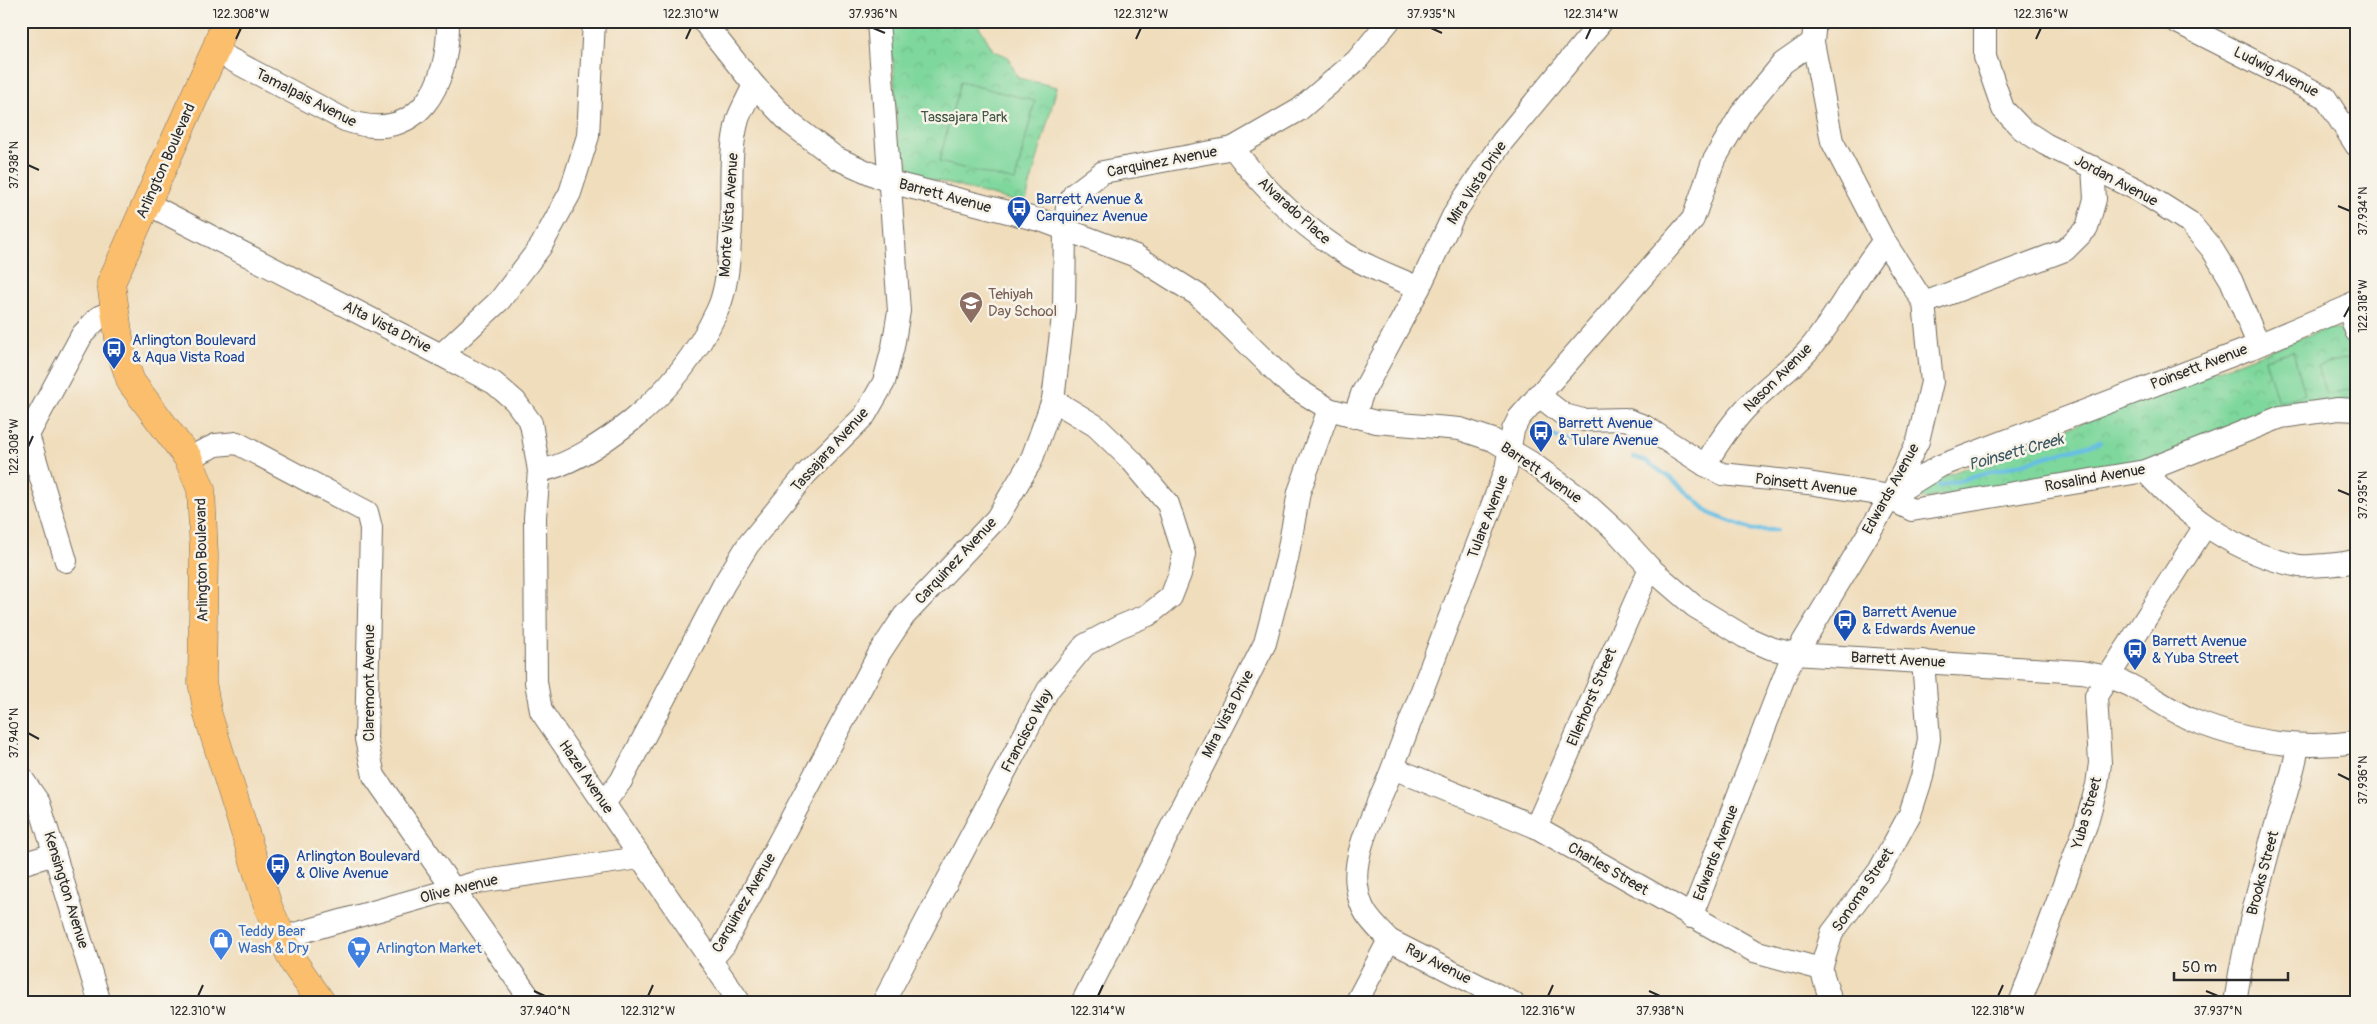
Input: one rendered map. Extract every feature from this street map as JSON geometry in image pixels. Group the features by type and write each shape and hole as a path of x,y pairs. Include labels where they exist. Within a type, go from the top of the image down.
{"main road":[{"name":"Arlington Boulevard","path":"226,21 215,51 111,284 121,352 131,382 188,458 201,489 204,555 202,682 208,715 269,909 294,963 322,1003"}],"street":[{"name":"Tamalpais Avenue","path":"215,51 345,120 364,127 383,127 404,122 421,110 435,90 448,42 448,21"},
{"path":"441,355 500,300 542,246 570,193 588,136 594,21"},
{"name":"Barrett Avenue","path":"703,21 754,85 790,123 836,158 890,182 1065,229 1136,256 1198,295 1289,384 1329,409 1376,422 1460,430 1485,436 1530,462 1581,499 1617,532 1650,568 1694,606 1718,623 1770,648 1794,654 2081,672 2109,676 2134,687 2198,722 2260,741 2298,745 2356,742"},
{"name":"Tassajara Avenue","path":"604,803 621,781 724,584 748,545 806,474 865,414 884,382 894,347 899,311 878,21"},
{"name":"Carquinez Avenue","path":"711,960 724,944 879,654 904,616 933,583 997,518 1031,461 1053,400 1064,308 1067,207 1074,194 1103,172 1233,148 1299,110 1357,60 1389,21"},
{"name":"Mira Vista Drive","path":"1354,416 1362,394 1419,288 1455,212 1502,142 1602,21"},
{"name":"Jordan Avenue","path":"1985,21 1985,57 2003,109 2022,129 2045,144 2140,191 2189,222 2212,249 2231,280 2258,344"},
{"name":"Ludwig Avenue","path":"2175,21 2325,97 2353,132"},
{"name":"Edwards Avenue","path":"1691,917 1794,654 1891,496 1918,440 1932,382 1924,303 1884,241 1832,141 1814,32"},
{"name":"Tulare Avenue","path":"1389,940 1365,914 1356,885 1360,848 1393,768 1506,469 1513,430 1519,418 1538,395 1693,220 1713,162 1741,114 1783,64 1814,32"},
{"name":"Monte Vista Avenue","path":"539,471 556,468 621,429 656,401 684,368 718,310 726,276 730,240 732,158 738,119 754,85"},
{"name":"Alvarado Place","path":"1233,148 1249,169 1314,232 1348,255 1419,288"},
{"path":"1924,303 2065,250 2087,228 2095,199 2093,167"},
{"name":"Alta Vista Drive","path":"146,203 494,383 515,401 531,423 539,471 535,517"},
{"name":"Nason Avenue","path":"1705,465 1722,435 1750,404 1805,353 1838,311 1865,264 1884,241"},
{"path":"2352,304 2356,331"},
{"name":"Poinsett Avenue","path":"1538,395 1564,415 1583,420 1625,419 1644,426 1722,474 1808,483 1891,496 1940,466 2258,344 2352,304"},
{"path":"66,561 25,436 82,336 99,317 115,310"},
{"name":"Francisco Way","path":"883,1003 1048,690 1085,645 1148,615 1171,597 1180,574 1184,554 1168,504 1132,461 1096,426 1053,400"},
{"name":"Mira Vista Drive","path":"1082,1003 1265,642 1287,559 1299,492 1329,409"},
{"name":"Rosalind Avenue","path":"1891,496 1900,504 1912,510 2145,471 2280,417 2338,409 2356,410"},
{"name":"Claremont Avenue","path":"188,458 216,445 237,443 368,512 371,528 366,739 374,776 533,1003"},
{"path":"2145,471 2164,492 2206,526 2252,552 2300,566 2348,563 2356,560"},
{"name":"Hazel Avenue","path":"535,517 536,682 541,711 740,1003"},
{"name":"Yuba Street","path":"2020,1003 2086,825 2100,763 2096,696 2206,526"},
{"name":"Ellerhorst Street","path":"1536,827 1650,568"},
{"name":"Sonoma Street","path":"1821,968 1832,933 1879,871 1910,814 1922,777 1929,739 1923,661"},
{"name":"Brooks Street","path":"2235,1003 2244,945 2271,843 2292,776 2298,745"},
{"name":"Charles Street","path":"1393,768 1536,827 1691,917 1754,951 1821,968"},
{"name":"Kensington Avenue","path":"23,779 39,803 100,1003"},
{"path":"21,864 55,854"},
{"name":"Olive Avenue","path":"281,938 478,882 640,858"},
{"path":"1356,1003 1389,940"},
{"name":"Ray Avenue","path":"1389,940 1513,1003"},
{"path":"1821,968 1829,995 1827,1003"}],"green space":[{"name":"Tassajara Park","path":"890,21 976,21 993,50 1008,57 1018,78 1057,87 1025,204 900,171"},
{"path":"960,82 1035,101 1015,181 939,162"},
{"path":"2327,328 2343,331 2352,345 2356,364 2356,403 2140,464 1923,499 1916,496 1914,492 1916,487"},
{"path":"2293,351 2305,394 2278,402 2265,359"},
{"path":"2347,358 2355,388 2326,395 2317,366"}],"waterway":[{"name":"Poinsett Creek","path":"1540,432 1574,442"},
{"name":"Poinsett Creek","path":"1939,486 2100,442"},
{"name":"Poinsett Creek","path":"1634,457 1646,461 1673,480 1711,514 1753,530 1777,530"}],"place":[{"name":"Barrett Avenue & Carquinez Avenue","path":"1019,229"},
{"name":"Tehiyah Day School","path":"971,324"},
{"name":"Arlington Boulevard & Aqua Vista Road","path":"114,370"},
{"name":"Barrett Avenue & Tulare Avenue","path":"1541,453"},
{"name":"Barrett Avenue & Edwards Avenue","path":"1845,642"},
{"name":"Barrett Avenue & Yuba Street","path":"2135,671"},
{"name":"Arlington Boulevard & Olive Avenue","path":"278,886"},
{"name":"Teddy Bear Wash & Dry","path":"221,961"},
{"name":"Arlington Market","path":"359,969"}]}
